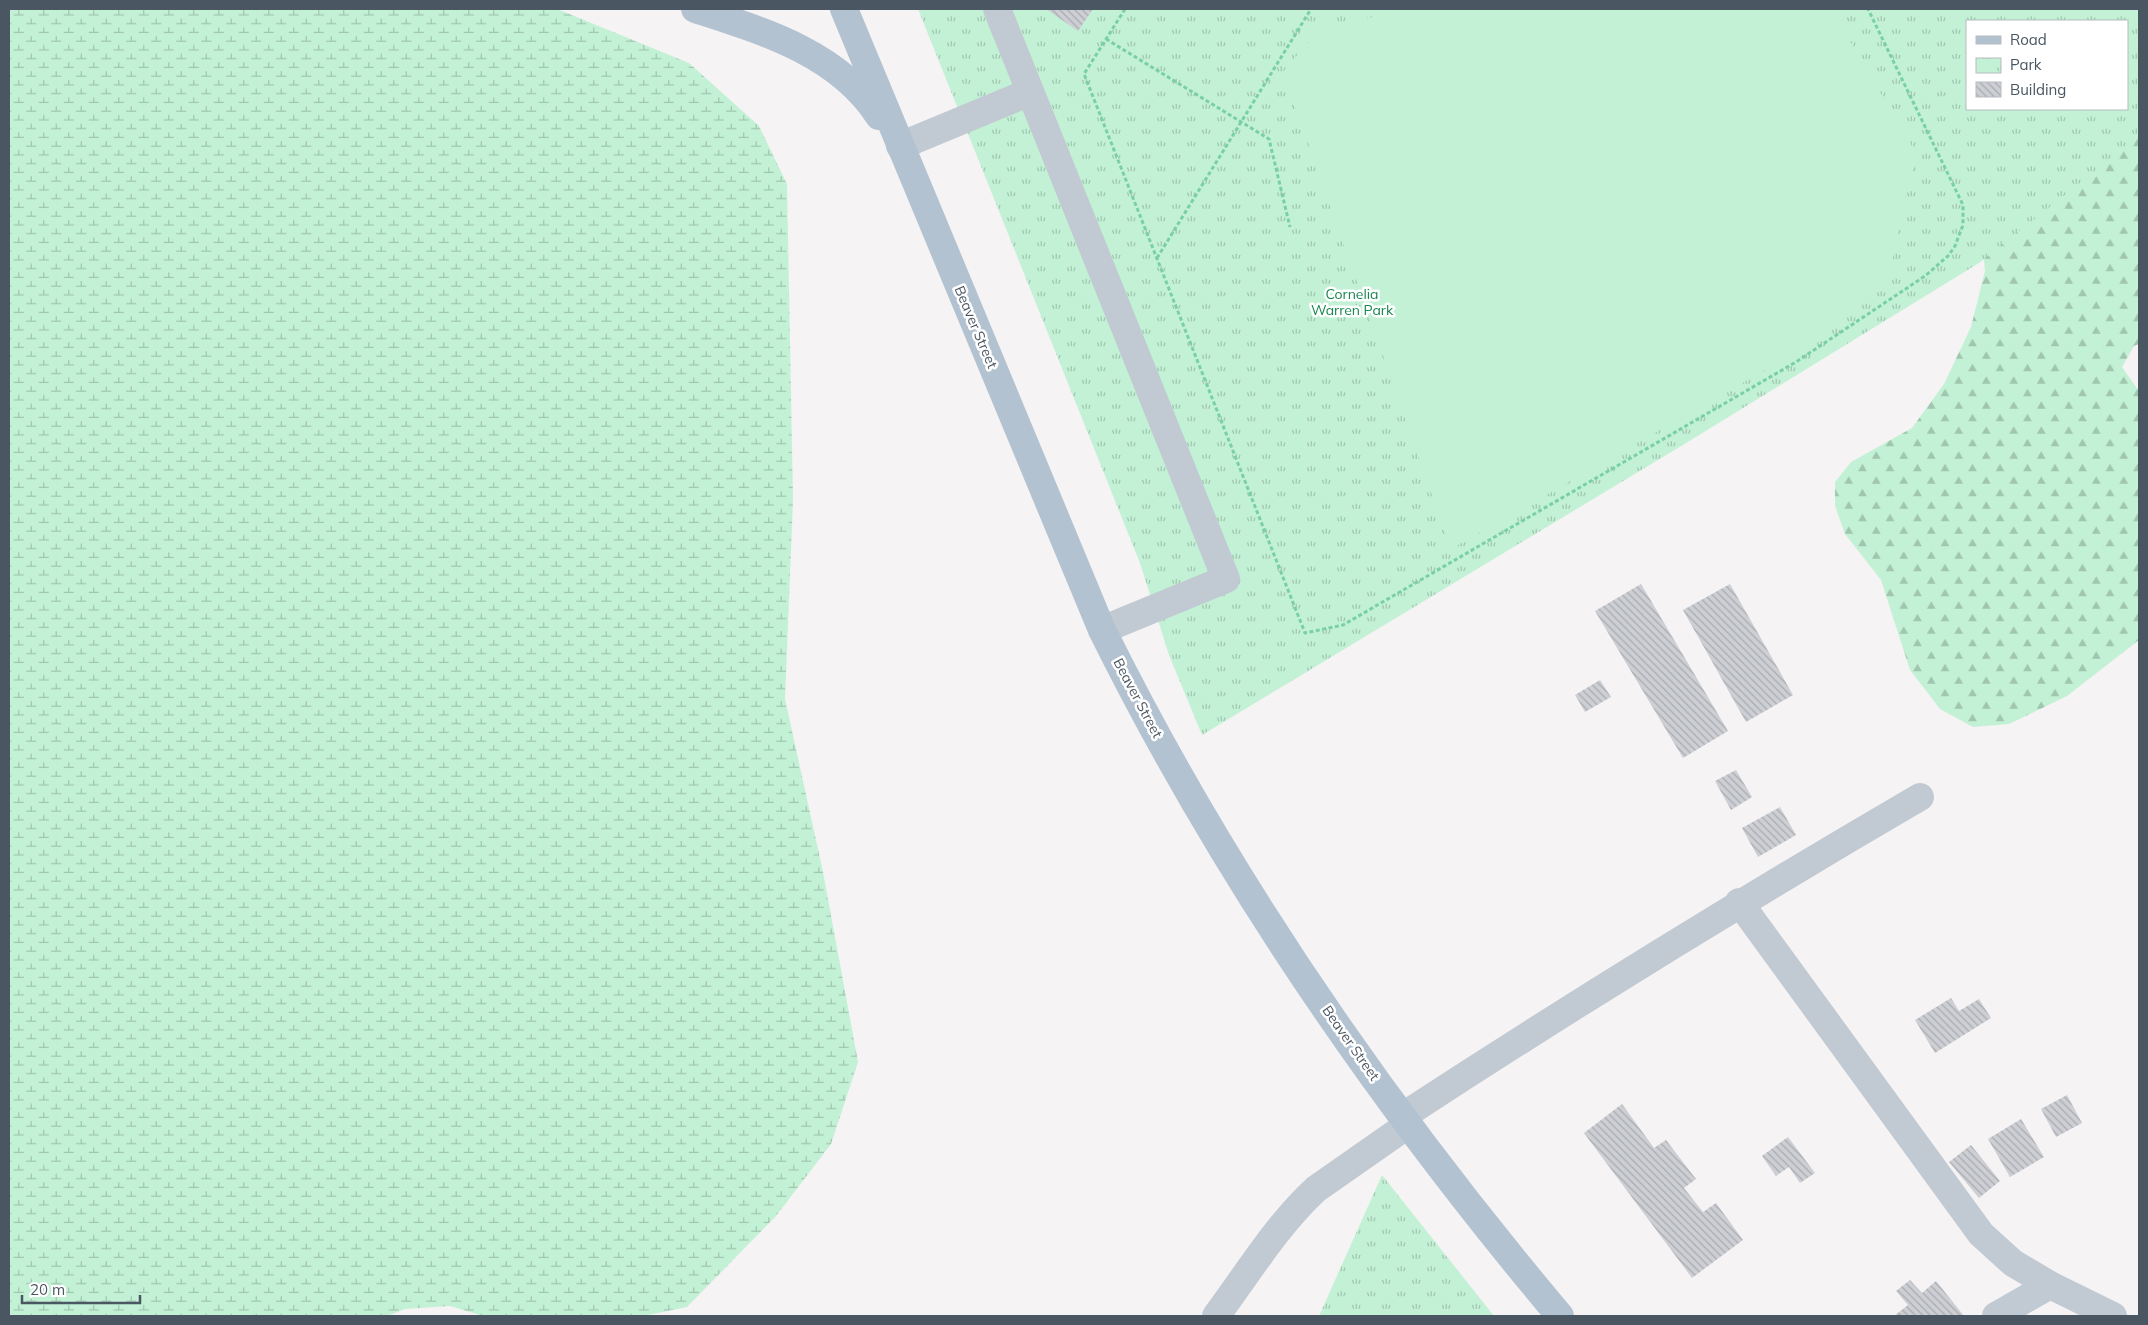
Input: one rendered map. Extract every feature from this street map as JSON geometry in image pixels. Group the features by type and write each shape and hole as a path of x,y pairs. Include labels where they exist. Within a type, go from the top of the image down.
{"main road":[{"path":"696,9 784,40 835,70 859,91 877,112 900,146"},
{"name":"Beaver Street","path":"844,9 1102,630 1166,752 1224,849 1312,987 1406,1120 1560,1316"}],"lane":[{"path":"997,9 1226,579 1102,630"},
{"path":"900,146 1030,92"},
{"path":"1216,1316 1286,1221 1306,1198 1316,1188 1406,1120 1605,985 1739,902 1920,796"},
{"path":"1739,902 1981,1234 2012,1263 2113,1316"},
{"path":"1996,1316 2050,1284"}],"path":[{"path":"1125,9 1084,74 1305,633 1343,624 1796,362 1924,276 1948,256 1961,235 1964,217 1963,205 1868,9"},
{"path":"1157,258 1311,9"},
{"path":"1106,39 1269,139 1290,227"}],"green space":[{"path":"9,9 557,9 689,63 759,126 787,184 793,500 785,699 823,872 858,1062 831,1144 776,1216 687,1307 643,1316 483,1316 450,1306 405,1309 387,1316 9,1316"},
{"name":"Cornelia Warren Park","path":"918,9 2139,9 2139,136 1979,263 1691,440 1202,735 1169,655 1140,563"},
{"path":"1415,9 1831,9 1916,153 1888,279 1795,353 1451,549 1283,72 1321,27"},
{"path":"1885,9 2139,9 2139,344 2134,346 2122,367 2139,391 2139,640 2067,696 2009,724 1973,727 1940,709 1910,670 1881,580 1845,534 1835,506 1835,482 1851,462 1912,428 1944,384 1971,327 1985,271 1979,214"},
{"path":"1382,1175 1494,1316 1319,1316"}],"building":[{"path":"1046,9 1093,9 1078,31"},
{"path":"1641,584 1728,731 1683,758 1595,611"},
{"path":"1730,584 1793,695 1746,722 1683,610"},
{"path":"1600,680 1611,697 1585,712 1575,695"},
{"path":"1736,770 1752,797 1731,810 1715,781"},
{"path":"1780,807 1796,835 1758,857 1742,828"},
{"path":"1951,998 1959,1011 1979,999 1991,1018 1935,1053 1915,1020"},
{"path":"2067,1095 2082,1123 2056,1137 2041,1109"},
{"path":"1622,1104 1654,1148 1666,1140 1696,1179 1684,1188 1703,1212 1716,1203 1743,1240 1692,1278 1584,1133"},
{"path":"2021,1119 2044,1157 2010,1177 1988,1139"},
{"path":"1788,1137 1815,1173 1800,1183 1789,1167 1776,1176 1762,1156"},
{"path":"1971,1145 2000,1181 1979,1198 1949,1162"},
{"path":"1910,1280 1922,1293 1936,1281 1964,1316 1894,1316 1908,1305 1896,1291"}]}
